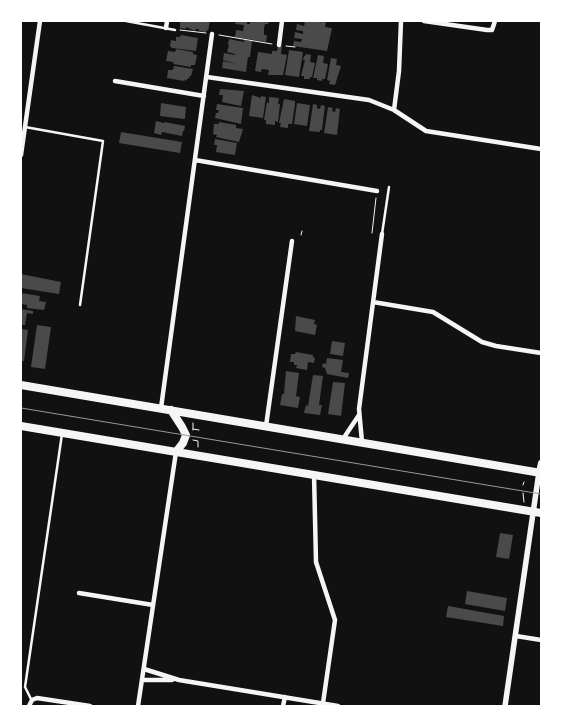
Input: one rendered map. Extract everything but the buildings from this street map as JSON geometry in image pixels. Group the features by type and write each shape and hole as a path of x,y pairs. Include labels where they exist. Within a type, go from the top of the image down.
{"highway":[{"path":"21,385 540,472"},
{"path":"170,410 186,435 176,452"},
{"path":"21,426 537,512"}],"main road":[{"path":"540,472 541,463"}],"street":[{"path":"21,156 40,21"},
{"path":"166,28 167,21"},
{"path":"279,45 282,21"},
{"path":"394,110 400,62 401,21"},
{"path":"424,21 492,30 495,21"},
{"path":"161,408 212,34"},
{"path":"207,77 369,100 394,110 426,131 541,149"},
{"path":"115,81 204,96"},
{"path":"195,160 377,191"},
{"path":"362,442 359,415 382,234"},
{"path":"266,426 292,241"},
{"path":"373,302 433,312 482,342 541,353"},
{"path":"343,439 359,415"},
{"path":"138,706 176,452"},
{"path":"505,706 537,512 540,472"},
{"path":"314,474 316,562 335,620 323,704"},
{"path":"79,593 153,605"},
{"path":"516,636 541,640"},
{"path":"144,669 179,680 338,706"},
{"path":"142,680 179,680"},
{"path":"283,706 285,697"},
{"path":"29,706 32,700 40,698 90,706"}],"lane":[{"path":"126,21 175,30"},
{"path":"25,126 103,141 80,305"},
{"path":"382,234 389,186"},
{"path":"32,700 25,687 62,433"}],"path":[{"path":"175,30 212,34 295,48"},
{"path":"372,233 377,191"},
{"path":"301,235 302,231"},
{"path":"193,423 193,429 199,430"},
{"path":"193,438 193,440 200,441 198,447"},
{"path":"523,493 524,502"}],"tram line":[{"path":"21,408 541,494"}]}
